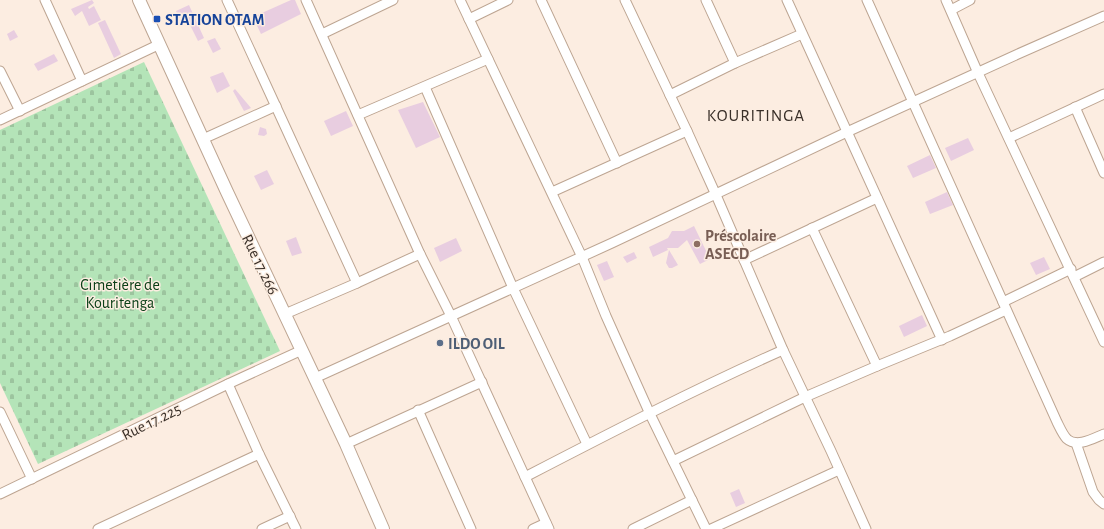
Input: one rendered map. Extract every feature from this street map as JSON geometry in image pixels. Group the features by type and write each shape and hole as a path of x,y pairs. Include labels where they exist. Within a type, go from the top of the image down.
{"main road":[{"name":"Rue 17.266","path":"139,0 346,444 383,529"}],"street":[{"path":"45,0 82,81"},
{"path":"227,0 357,283"},
{"path":"306,0 420,254 482,382 547,526 533,529"},
{"path":"460,0 552,192 650,414 706,529"},
{"path":"469,19 508,0"},
{"path":"541,0 618,163"},
{"path":"625,0 687,131 783,350 866,529"},
{"path":"706,0 735,63"},
{"path":"787,0 942,340"},
{"path":"867,0 914,101 1004,306 1057,422 1068,439 1076,443 1093,492 1104,504"},
{"path":"946,0 978,73 1104,342"},
{"path":"951,10 970,0"},
{"path":"322,34 387,1"},
{"path":"315,378 582,257 914,101 1104,16"},
{"path":"670,95 735,63 802,34"},
{"path":"0,120 160,44"},
{"path":"358,115 425,87 488,58"},
{"path":"0,71 20,111"},
{"path":"425,87 513,288 587,444"},
{"path":"1009,138 1104,94"},
{"path":"203,139 276,106"},
{"path":"1075,107 1104,173"},
{"path":"552,192 687,131"},
{"path":"744,260 877,198"},
{"path":"812,228 877,366"},
{"path":"285,314 420,254"},
{"path":"673,461 805,397 942,340 1004,306 1073,273 1104,262"},
{"name":"Rue 17.225","path":"0,494 302,350"},
{"path":"525,477 587,444 736,371 783,350"},
{"path":"346,444 482,382"},
{"path":"228,384 259,454 296,529"},
{"path":"418,410 471,529"},
{"path":"0,412 32,479"},
{"path":"1076,443 1104,434"},
{"path":"98,529 259,454"},
{"path":"711,529 839,470"},
{"path":"632,529 692,500"},
{"path":"262,529 290,516"}],"green space":[{"name":"Cimetière de Kouritenga","path":"144,62 280,351 38,464 0,383 0,130"}],"building":[{"path":"92,0 94,3 88,7 89,9 94,6 101,20 89,26 82,11 75,16 71,9"},
{"path":"291,0 295,0 301,14 261,34 253,17"},
{"path":"189,5 204,38 198,41 185,15 179,18 176,11"},
{"path":"105,20 121,54 114,58 98,23"},
{"path":"14,30 18,37 10,41 7,34"},
{"path":"215,38 221,49 213,53 207,41"},
{"path":"54,54 58,61 38,71 34,64"},
{"path":"223,72 230,86 217,93 210,77"},
{"path":"235,89 251,108 244,111 233,91"},
{"path":"423,102 440,137 416,148 398,110"},
{"path":"346,111 353,126 331,136 324,121"},
{"path":"260,127 266,129 267,134 264,136 258,135"},
{"path":"968,138 974,150 951,161 945,148"},
{"path":"930,155 936,168 913,178 907,166"},
{"path":"267,170 274,184 261,190 254,176"},
{"path":"947,192 953,205 930,214 925,202"},
{"path":"694,226 710,259 700,264 687,240 678,248 667,248 668,250 653,257 649,247 668,238 672,231 684,231"},
{"path":"296,237 302,253 292,256 286,241"},
{"path":"456,238 462,251 440,262 434,248"},
{"path":"669,250 678,265 672,268 669,268 666,263"},
{"path":"634,252 637,258 627,263 623,257"},
{"path":"1044,257 1050,269 1036,275 1030,263"},
{"path":"607,261 614,277 604,281 597,265"},
{"path":"922,315 927,326 904,337 899,326"},
{"path":"739,489 745,503 736,507 730,493"}],"place":[{"name":"STATION OTAM","path":"157,19"},
{"name":"Préscolaire ASECD","path":"697,244"},
{"name":"ILDO OIL","path":"440,343"}],"district":[{"name":"KOURITINGA","path":"756,115"}]}
